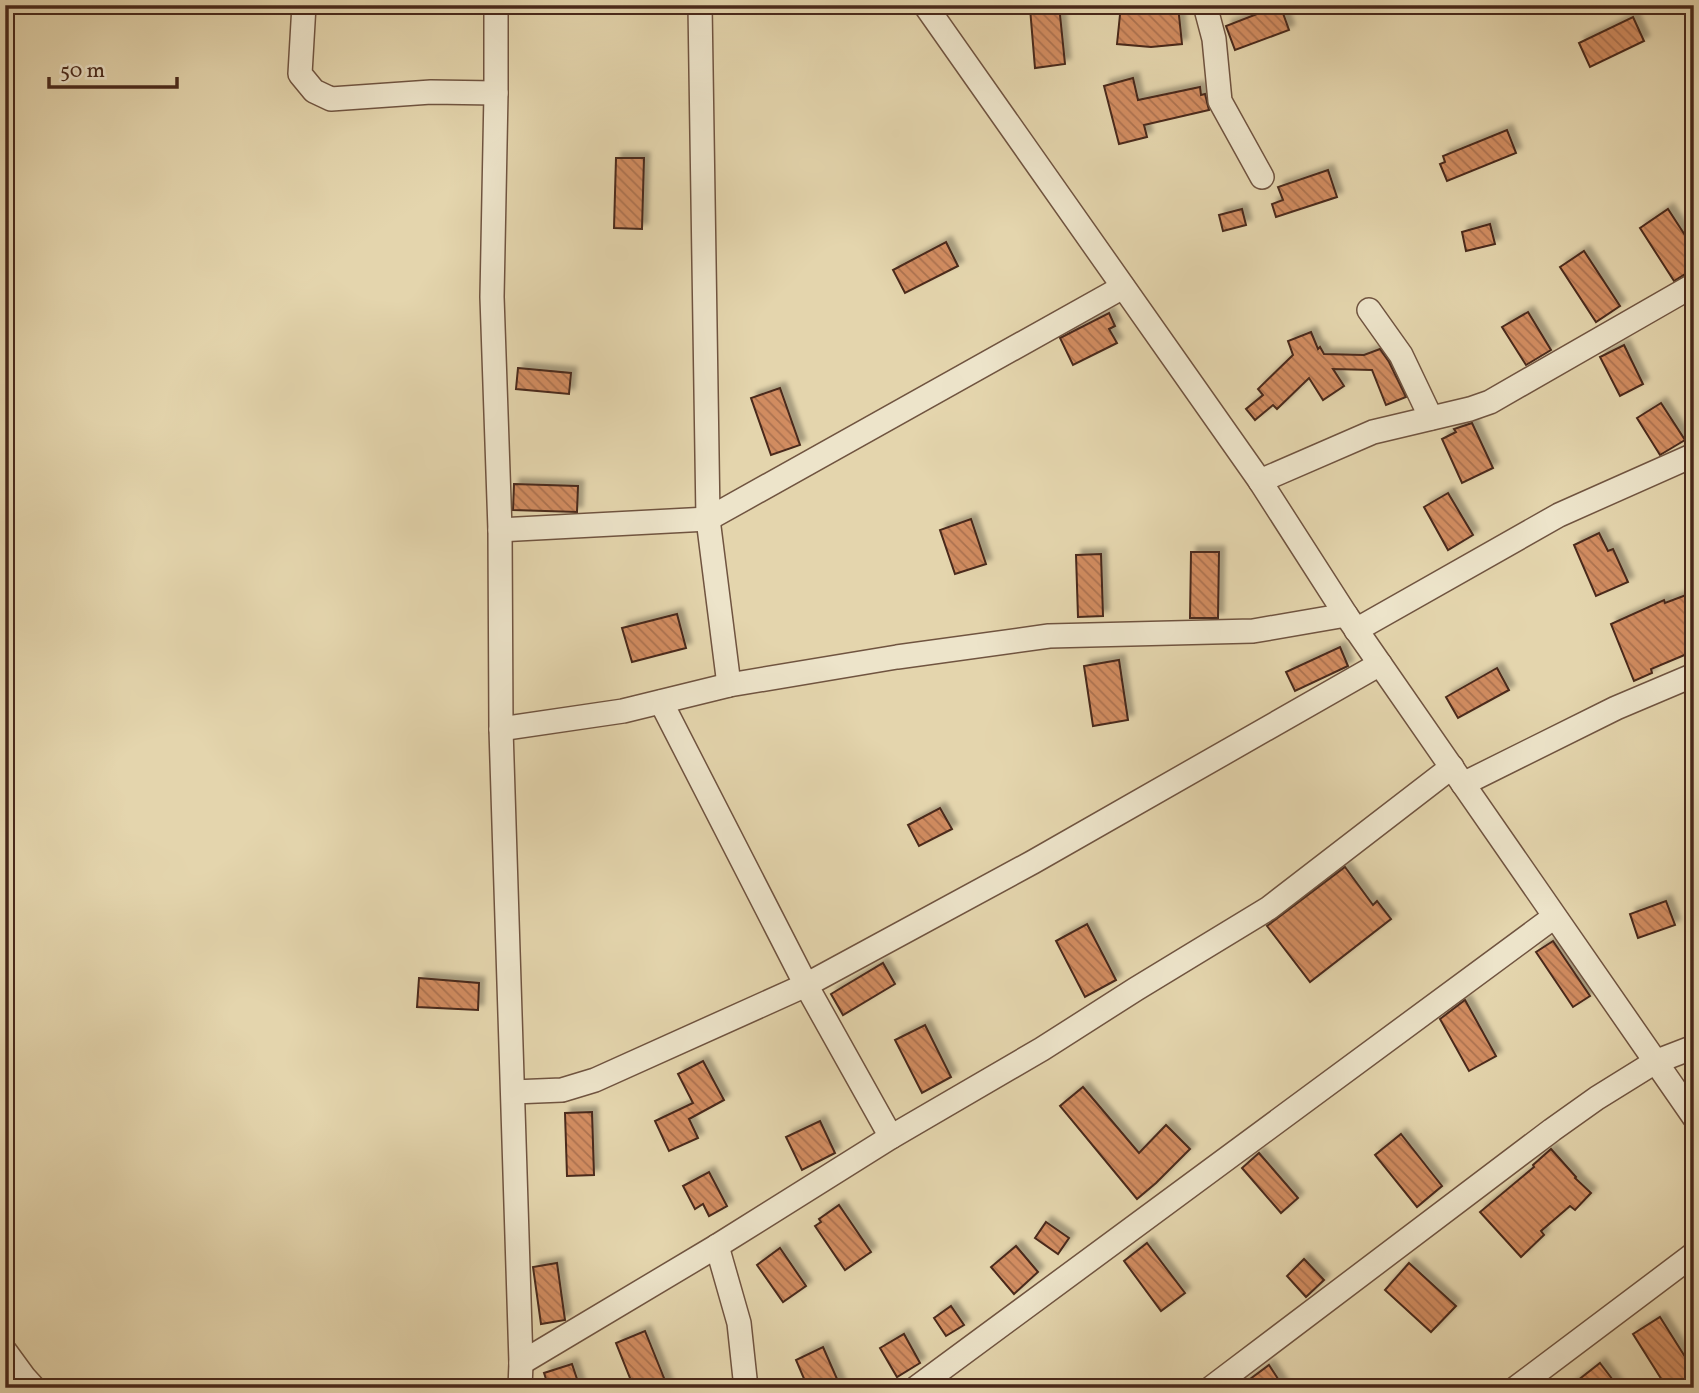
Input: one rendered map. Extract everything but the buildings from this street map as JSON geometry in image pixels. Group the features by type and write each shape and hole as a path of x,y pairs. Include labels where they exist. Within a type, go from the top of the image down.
{"street":[{"path":"304,5 300,74 314,91 331,99 431,92 496,93"},
{"path":"496,5 492,297 520,1388"},
{"path":"700,5 709,519 729,685"},
{"path":"925,5 1260,481 1351,623 1694,1117"},
{"path":"1206,5 1214,39 1220,101 1262,177"},
{"path":"1260,481 1373,432 1490,402 1694,285"},
{"path":"500,530 709,519 1123,286"},
{"path":"1369,310 1401,355 1431,418"},
{"path":"501,729 623,711 729,685 897,657 1049,636 1253,631 1351,623 1559,515 1694,455"},
{"path":"513,1092 562,1090 595,1080 806,985 1033,862 1380,664"},
{"path":"521,1363 717,1247 891,1137 1042,1049 1269,908 1457,776 1694,675"},
{"path":"661,702 806,985 891,1137"},
{"path":"916,1388 1554,917"},
{"path":"1211,1388 1597,1098 1655,1062 1694,1047"},
{"path":"717,1247 739,1323 746,1388"},
{"path":"1516,1388 1694,1255"},
{"path":"5,1350 34,1388"}]}
